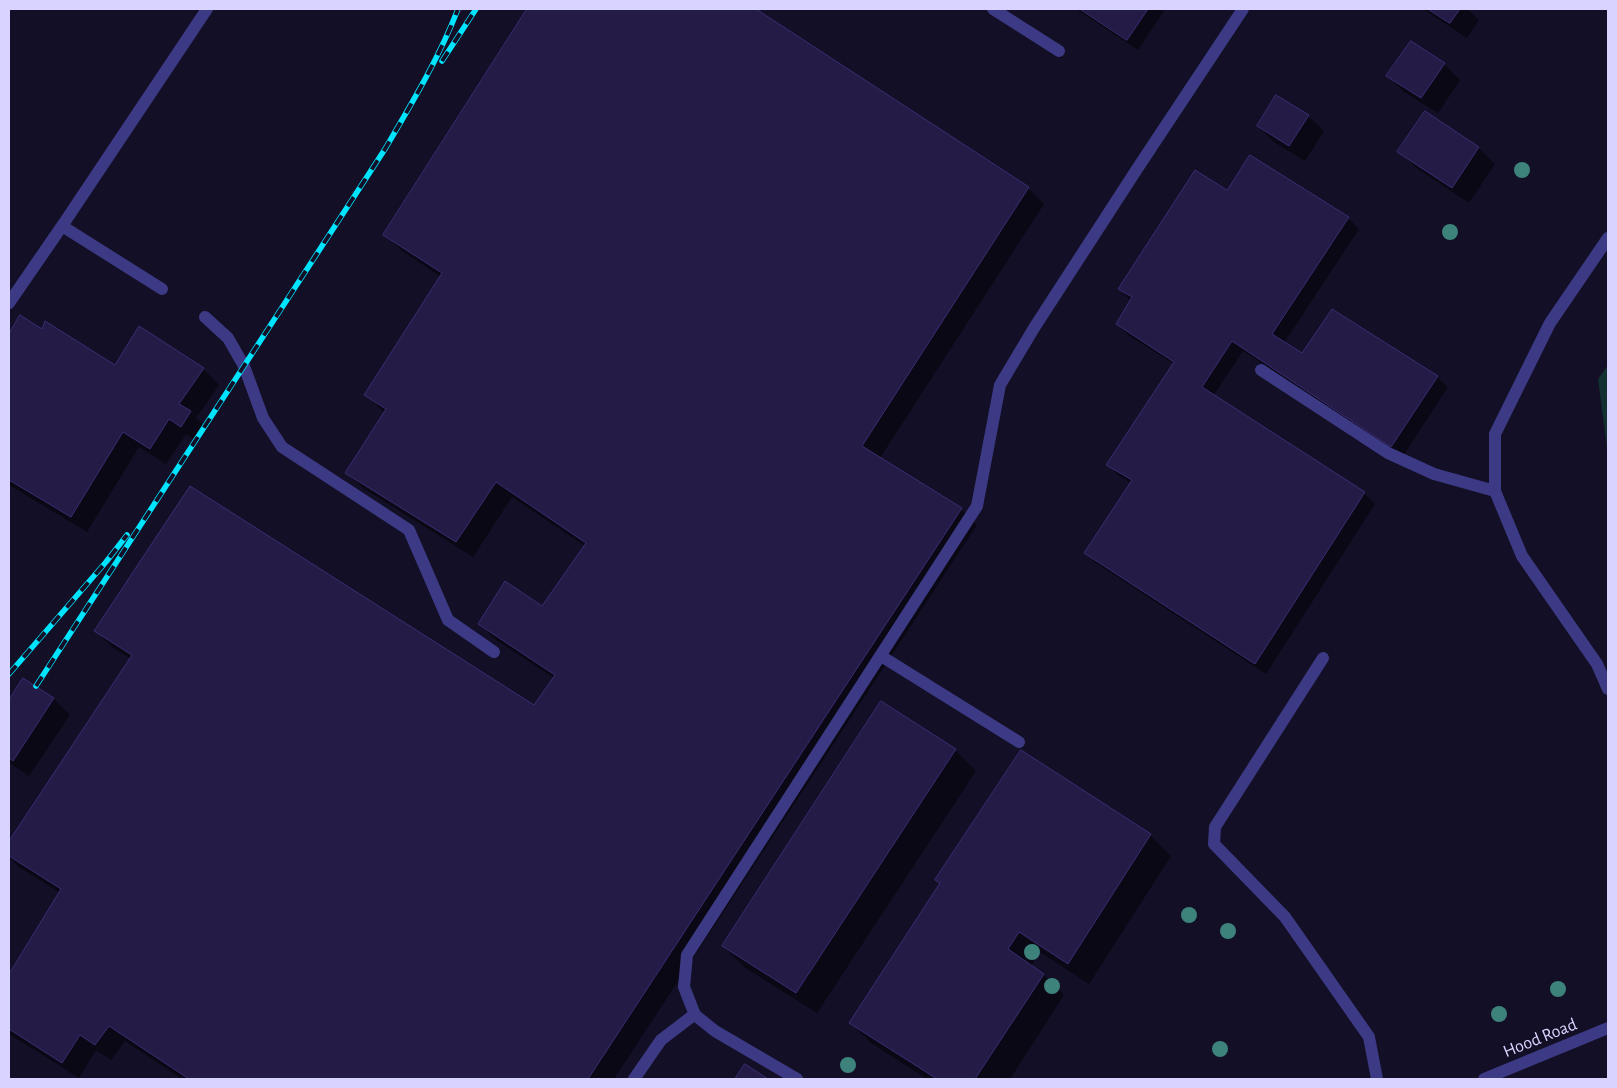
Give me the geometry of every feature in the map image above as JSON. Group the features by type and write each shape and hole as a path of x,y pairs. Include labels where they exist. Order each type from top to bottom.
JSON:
{"street":[{"path":"9,303 207,9"},
{"path":"992,9 1059,51"},
{"path":"796,1079 715,1031 695,1014 684,987 687,955 978,506 1000,385 1034,328 1136,169 1243,9"},
{"path":"62,226 162,289"},
{"path":"1608,238 1550,323 1495,434 1495,491 1522,556 1596,664 1608,689"},
{"path":"205,317 228,338 244,366 263,418 282,447 409,530 448,620 494,652"},
{"path":"1261,370 1388,453 1434,474 1495,491"},
{"path":"881,656 1019,742"},
{"path":"1323,658 1215,828 1214,844 1285,917 1364,1029 1369,1037 1377,1079"},
{"path":"634,1079 661,1040 695,1014"},
{"name":"Hood Road","path":"1484,1079 1608,1028"}],"green space":[{"path":"1608,365 1608,456 1598,379"}],"building":[{"path":"527,9 756,9 1029,187 862,446 962,508 588,1079 189,1079 109,1026 95,1045 80,1035 62,1063 9,1029 9,974 61,889 9,856 9,841 132,655 94,631 190,486 534,705 555,675 478,624 505,581 542,606 586,543 496,482 456,542 345,473 386,409 364,395 442,273 383,235"},
{"path":"1080,9 1148,9 1127,40"},
{"path":"1428,9 1460,9 1450,23"},
{"path":"1411,41 1445,63 1421,98 1386,76"},
{"path":"1276,95 1309,115 1289,146 1257,126"},
{"path":"1425,111 1479,147 1452,188 1397,152"},
{"path":"1250,155 1349,217 1272,334 1302,353 1332,309 1438,376 1391,447 1232,341 1202,387 1365,492 1255,664 1084,553 1132,480 1106,465 1174,362 1116,324 1132,297 1118,289 1195,170 1227,190"},
{"path":"20,315 42,329 45,321 115,365 139,326 204,368 179,404 191,411 181,427 169,419 150,449 123,432 71,517 9,480 9,334"},
{"path":"23,678 54,698 13,761 9,758 9,700"},
{"path":"881,701 956,749 796,993 722,946"},
{"path":"1021,750 1151,834 1068,964 1019,932 1008,949 1044,974 975,1079 937,1079 849,1023 940,883 935,880"},
{"path":"745,1064 768,1079 735,1079"}],"railway":[{"path":"36,686 385,149 434,63 458,9"},
{"path":"442,61 476,9"},
{"path":"9,674 127,535"}]}
